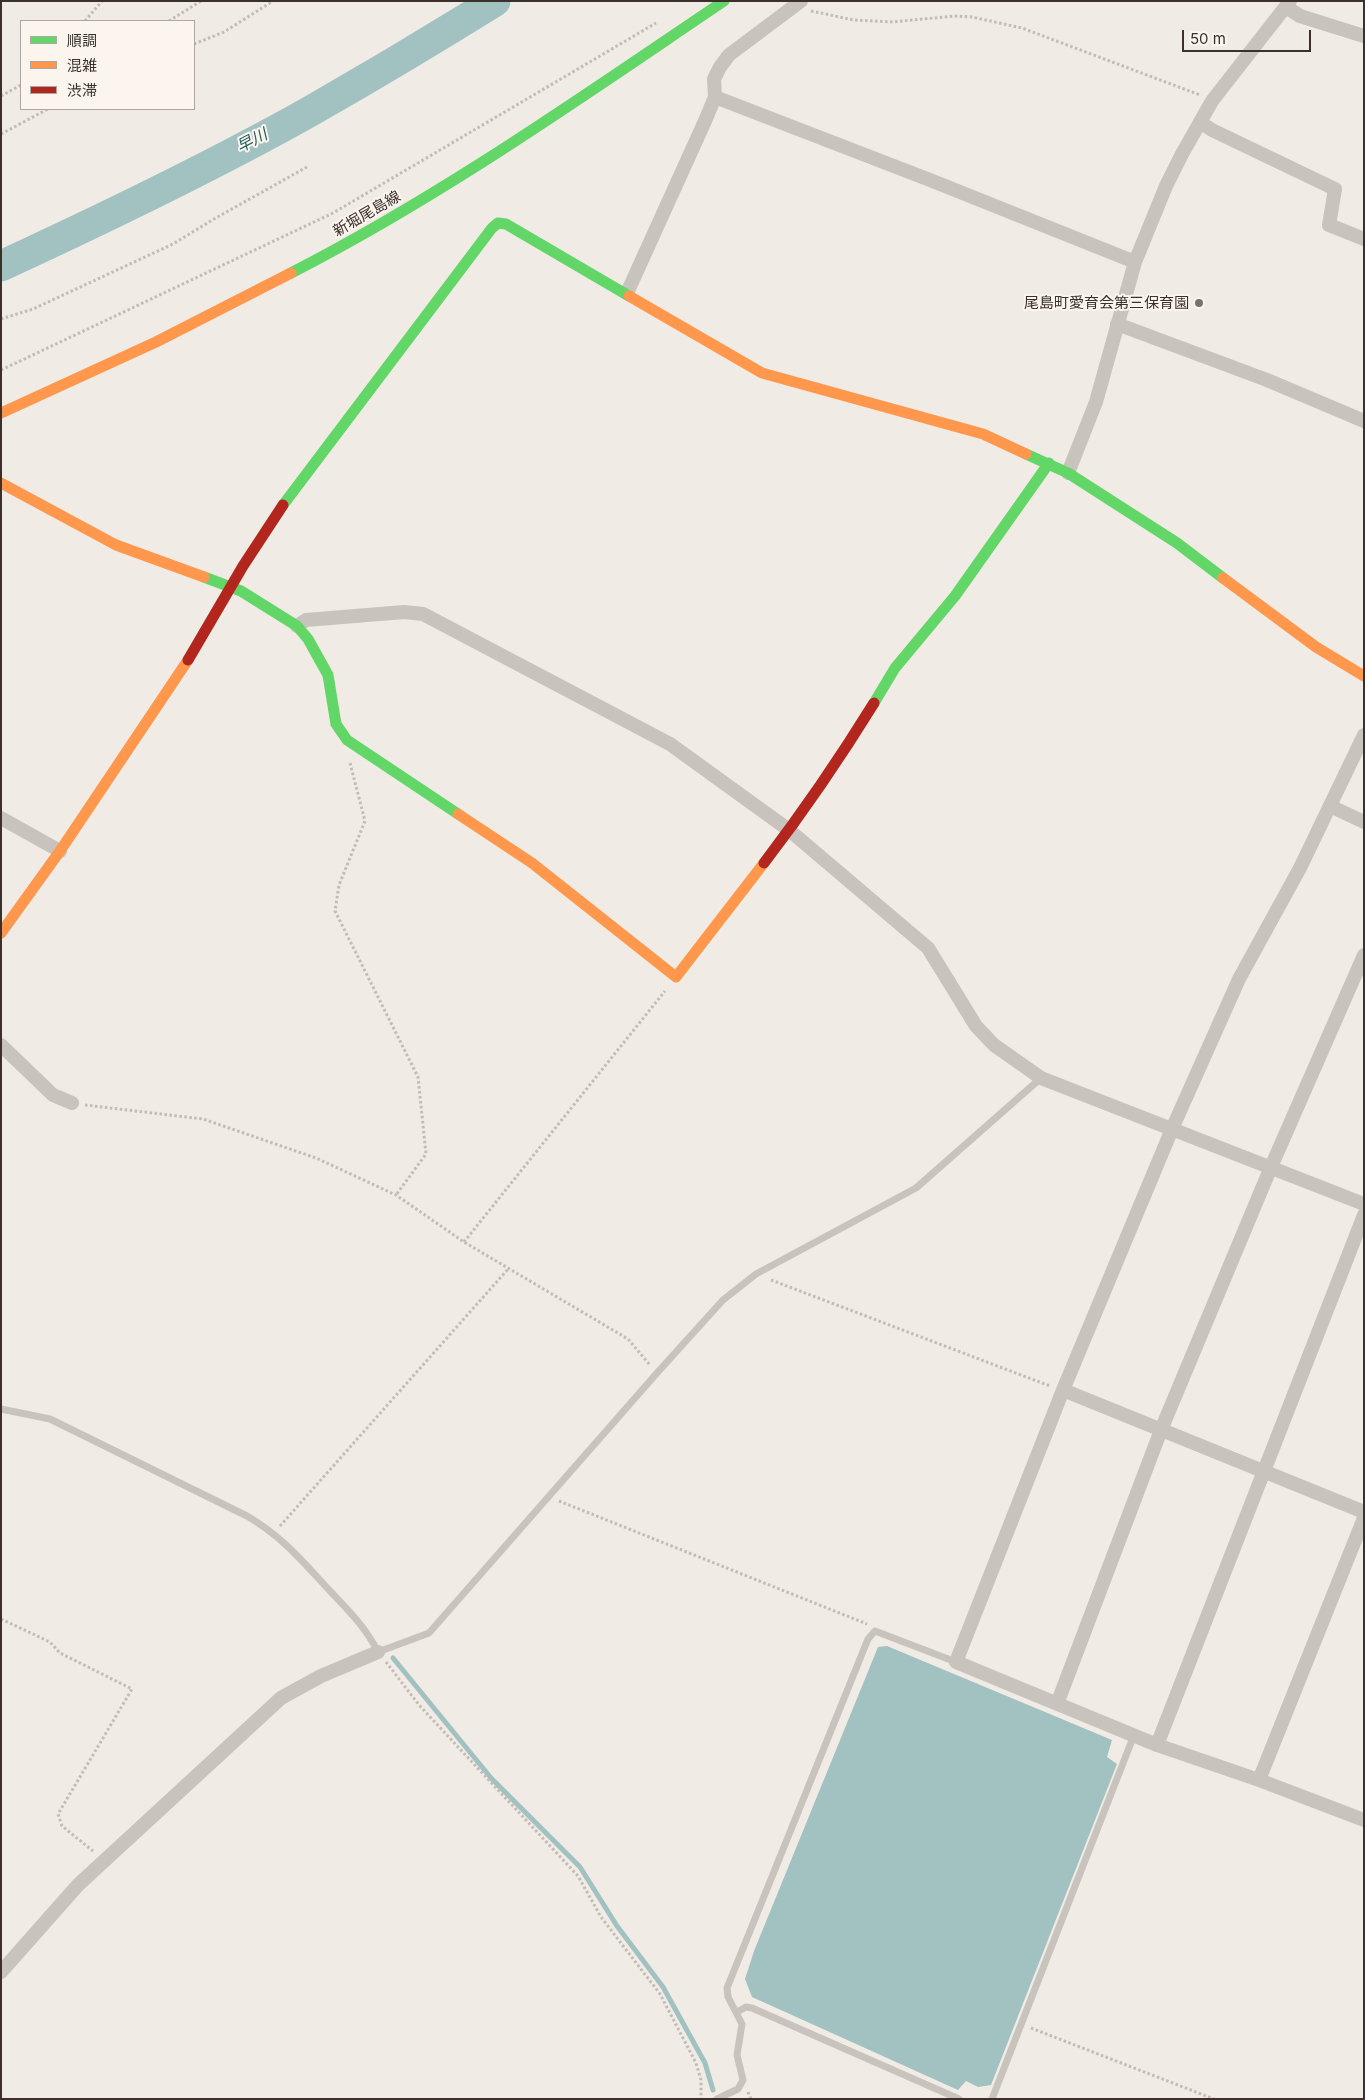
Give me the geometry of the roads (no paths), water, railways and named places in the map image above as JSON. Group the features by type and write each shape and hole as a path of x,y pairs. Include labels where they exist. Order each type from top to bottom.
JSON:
{"street":[{"name":"新堀尾島線","path":"1,413 156,342 346,245 529,133 724,1"},
{"path":"627,293 715,97 714,79 720,67 729,55 797,3"},
{"path":"1068,473 1096,402 1135,262 1166,186 1212,101 1288,4 1300,16 1364,36"},
{"path":"715,97 1135,262"},
{"path":"1200,122 1212,130 1335,189 1330,225 1364,239"},
{"path":"1,933 60,851 179,675 243,566 291,493 492,228 498,223 506,224 762,373 982,434 1068,473 1177,543 1316,647 1364,676"},
{"path":"1117,324 1267,380 1364,421"},
{"path":"1,482 116,545 231,588 241,590 297,626 308,639 328,675 336,724 347,740 532,863 676,977 789,830 850,743 895,668 955,596 1049,464"},
{"path":"297,626 306,620 404,612 424,614 670,744 789,830 928,948 976,1026 994,1045 1041,1078 1364,1204"},
{"path":"1362,1816 1157,1745 956,1662 1063,1390 1172,1129 1239,980 1300,868 1364,735"},
{"path":"1330,806 1364,822"},
{"path":"1,818 60,851"},
{"path":"1056,1704 1161,1430 1271,1167 1364,955"},
{"path":"1,1045 53,1095 72,1104"},
{"path":"1157,1745 1364,1215"},
{"path":"1063,1390 1364,1512"},
{"path":"1259,1780 1364,1518"},
{"path":"1,1972 78,1885 281,1698 321,1676 378,1652"}],"lane":[{"path":"1,1409 50,1419 247,1516 274,1533 287,1544 368,1632 378,1652 429,1633 657,1373 724,1300 756,1274 916,1188 1041,1078"},
{"path":"718,2099 738,2088 743,2080 737,2055 742,2024 728,1997 727,1988 868,1639 875,1631 956,1662"},
{"path":"992,2099 1134,1735"},
{"path":"737,2012 746,2007 752,2008 959,2099"}],"water":[{"path":"887,1646 1112,1740 1107,1757 1117,1764 991,2085 978,2087 966,2081 958,2090 752,1997 745,1979 754,1951 878,1647"}],"waterway":[{"name":"早川","path":"1,266 79,230 271,133 495,1"},
{"path":"393,1658 491,1778 580,1867 617,1926 663,1987 705,2063 713,2090"}],"place":[{"name":"尾島町愛育会第三保育園","path":"1199,303"}]}
